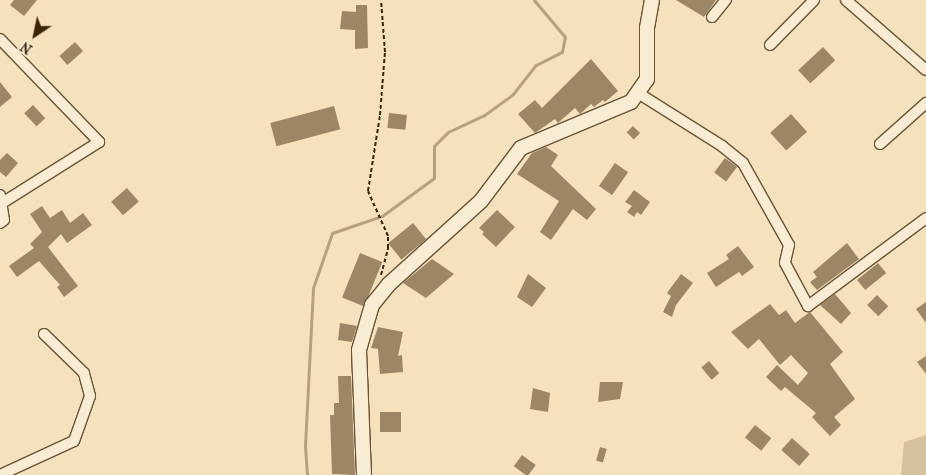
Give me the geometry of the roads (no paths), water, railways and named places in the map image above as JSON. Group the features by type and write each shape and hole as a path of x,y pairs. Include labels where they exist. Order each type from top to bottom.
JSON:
{"main road":[{"path":"364,475 360,350 366,317 383,290 475,207 521,148 623,106 638,93 647,79 649,68 647,28 652,0"}],"street":[{"path":"712,18 726,0"},
{"path":"770,45 814,0"},
{"path":"846,0 926,70"},
{"path":"0,39 98,142 1,199 4,220 0,223"},
{"path":"638,93 722,146 743,163 790,245 786,263 808,306 926,218"},
{"path":"880,144 926,103"},
{"path":"0,475 74,441 90,396 84,373 44,334"}],"waterway":[{"path":"307,475 305,446 313,288 332,233 382,216 434,178 434,146 448,132 483,116 513,94 536,65 562,52 565,37 534,0"}]}
